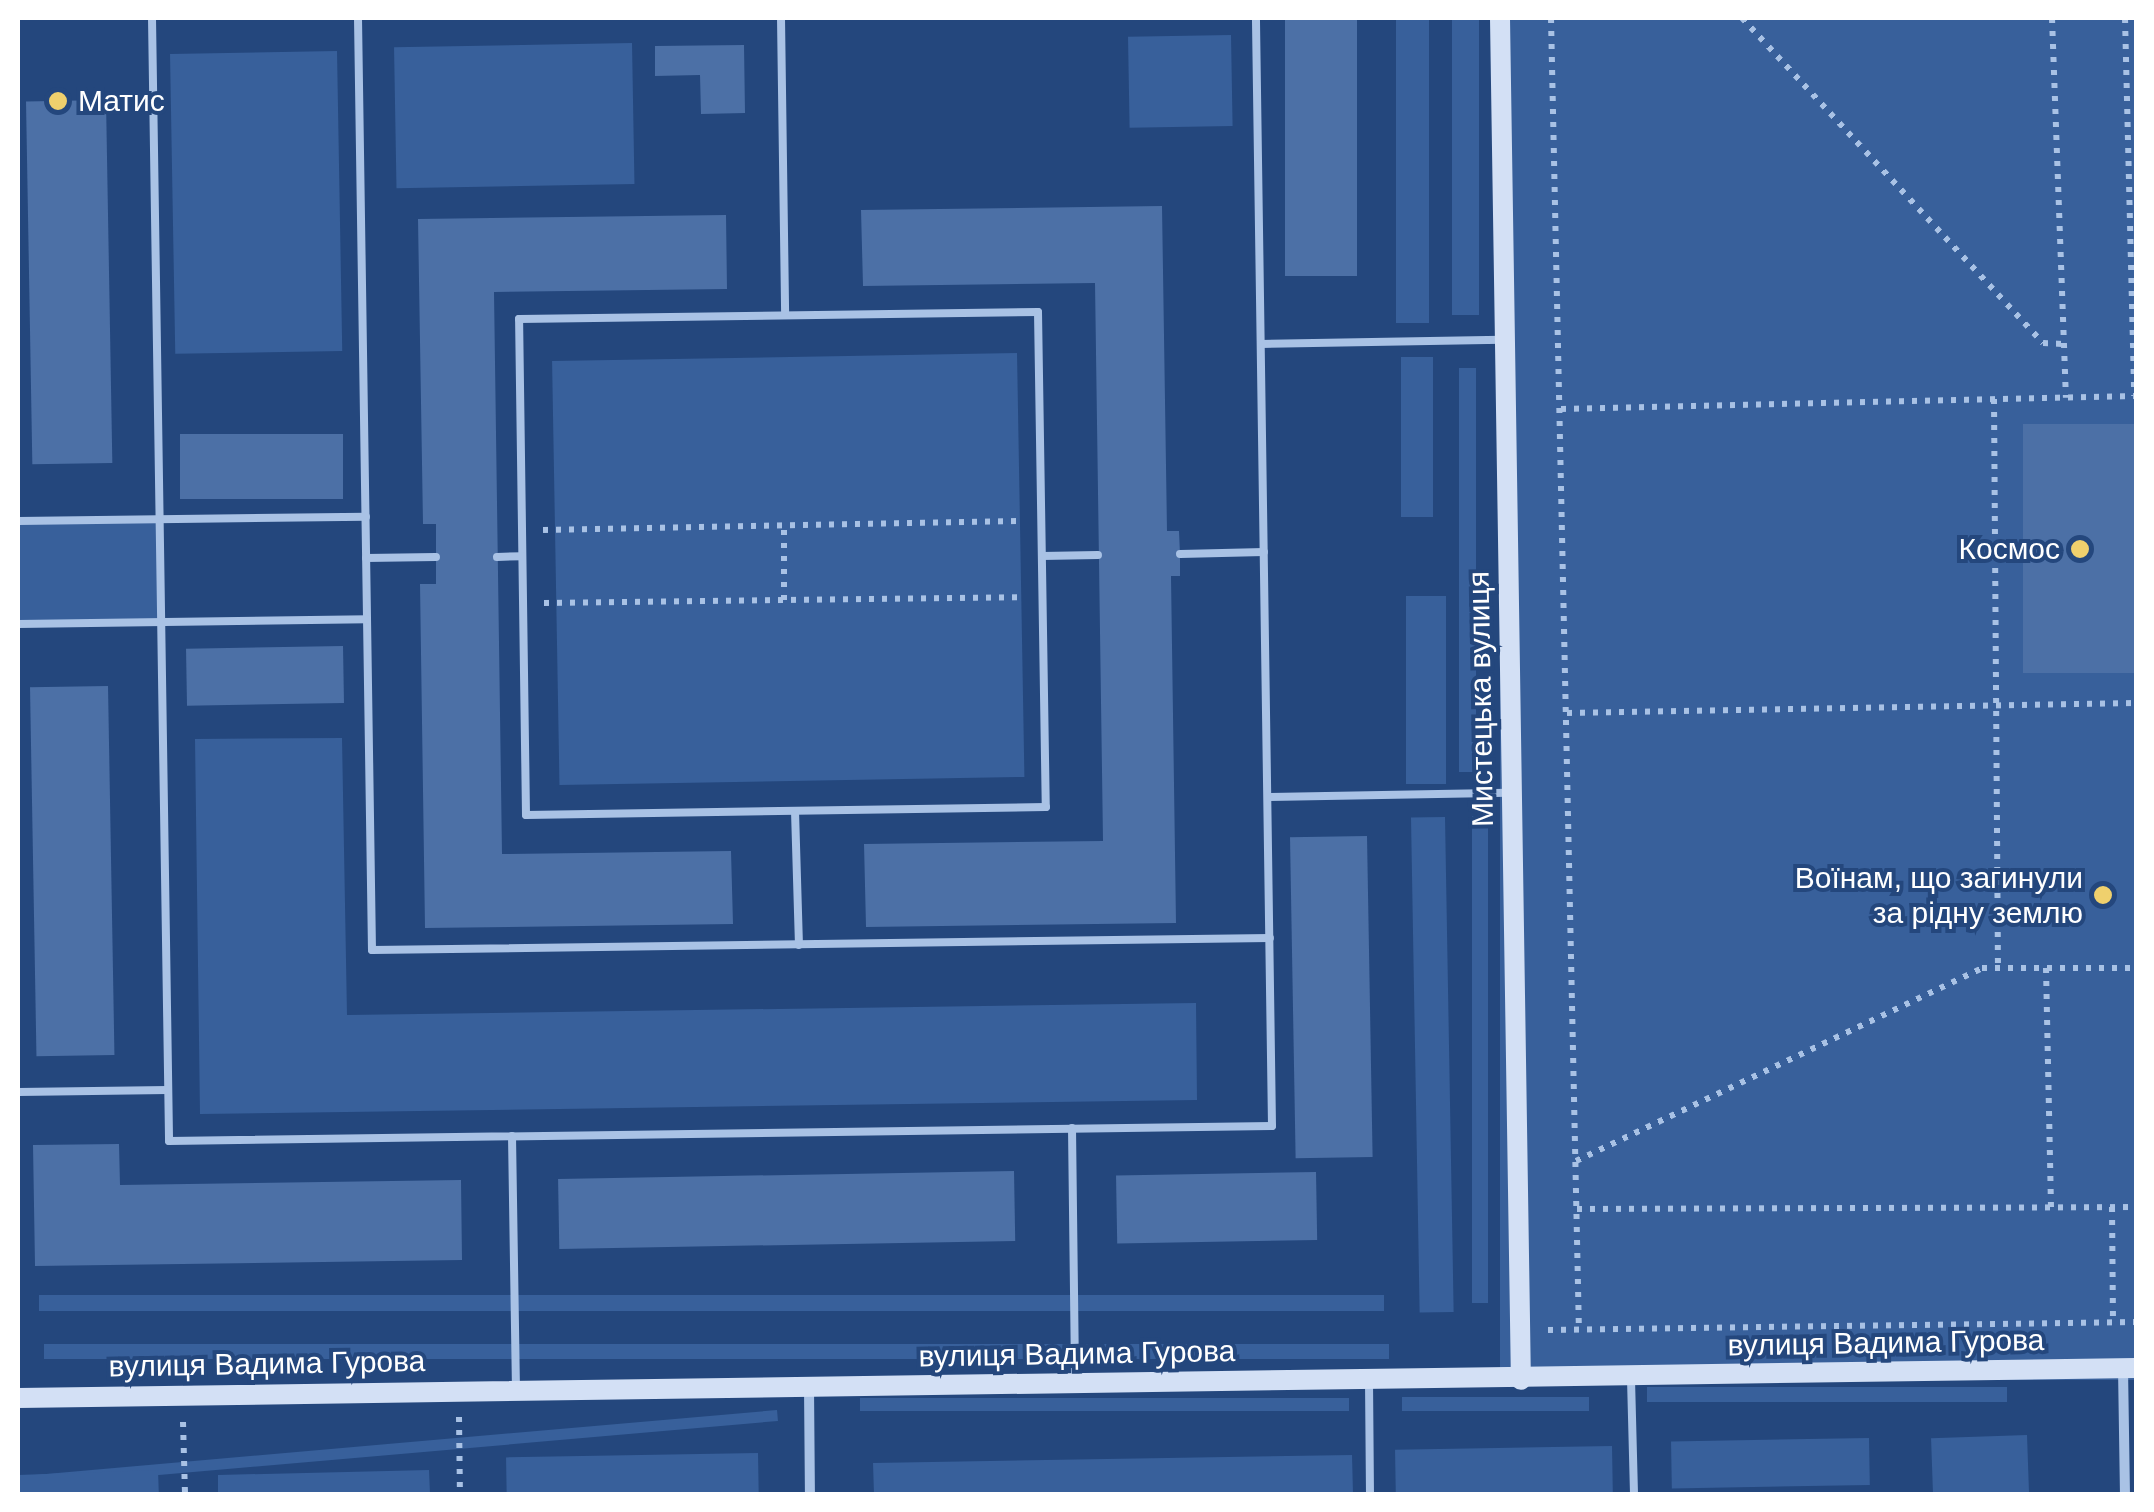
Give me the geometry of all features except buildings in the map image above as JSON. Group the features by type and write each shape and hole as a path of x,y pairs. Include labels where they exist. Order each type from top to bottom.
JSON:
{"street":[{"name":"Мистецька вулиця","path":"1500,18 1521,1380"},
{"name":"вулиця Вадима Гурова","path":"18,1398 1521,1380 2130,1368"},
{"path":"2125,1494 2130,1368"},
{"path":"809,1387 810,1494"}],"lane":[{"path":"152,18 168,1141 1272,1126 1256,18"},
{"path":"358,18 372,950 1270,938"},
{"path":"781,18 786,316"},
{"path":"1038,312 1042,520 1046,808 526,814 518,319 1038,312"},
{"path":"1261,344 1505,340"},
{"path":"18,521 366,516"},
{"path":"1180,554 1264,552"},
{"path":"1042,556 1098,555"},
{"path":"497,557 522,556"},
{"path":"366,558 436,557"},
{"path":"18,624 367,620"},
{"path":"1268,797 1512,793"},
{"path":"794,811 799,945"},
{"path":"18,1092 168,1090"},
{"path":"1072,1128 1075,1384"},
{"path":"512,1136 516,1390"},
{"path":"1631,1378 1634,1494"},
{"path":"1369,1381 1370,1494"}],"path":[{"path":"1551,18 1579,1331"},
{"path":"1742,18 2042,343 2063,344"},
{"path":"2052,18 2066,398"},
{"path":"1561,409 2136,396 2125,18"},
{"path":"1994,399 1998,968"},
{"path":"522,530 1042,520"},
{"path":"784,525 784,600"},
{"path":"523,603 1043,597"},
{"path":"1567,713 2136,703"},
{"path":"1576,1161 1982,968 2136,968"},
{"path":"2046,968 2051,1208"},
{"path":"2112,1207 2113,1322"},
{"path":"1577,1209 2136,1208"},
{"path":"1521,1330 2136,1322"},
{"path":"458,1391 460,1494"},
{"path":"182,1395 185,1494"}],"shaded area":[{"path":"1396,18 1429,18 1429,323 1396,323"},
{"path":"1452,18 1479,18 1479,315 1452,315"},
{"path":"1500,18 2136,18 2136,1380 1500,1380"},
{"path":"1231,35 1233,126 1130,128 1128,37"},
{"path":"632,43 634,184 396,188 394,47"},
{"path":"337,51 342,351 175,354 170,54"},
{"path":"1017,353 1024,777 559,785 552,361"},
{"path":"1401,357 1433,357 1433,517 1401,517"},
{"path":"1459,368 1476,368 1476,772 1459,772"},
{"path":"160,519 162,623 20,625 18,521"},
{"path":"1406,596 1446,596 1446,784 1406,784"},
{"path":"342,738 347,1015 1196,1003 1197,1100 200,1114 195,739"},
{"path":"1472,816 1488,816 1488,1303 1472,1303"},
{"path":"1445,817 1454,1312 1420,1313 1411,818"},
{"path":"39,1295 1384,1295 1384,1311 39,1311"},
{"path":"44,1344 1389,1344 1389,1359 44,1359"},
{"path":"1647,1387 2007,1387 2007,1402 1647,1402"},
{"path":"1402,1397 1589,1397 1589,1411 1402,1411"},
{"path":"860,1398 1349,1398 1349,1411 860,1411"},
{"path":"777,1410 778,1421 22,1487 21,1476"},
{"path":"2027,1435 2029,1494 1933,1494 1931,1438"},
{"path":"1869,1438 1870,1485 1672,1488 1671,1441"},
{"path":"1612,1446 1613,1494 1396,1494 1395,1450"},
{"path":"758,1453 759,1494 507,1494 506,1457"},
{"path":"1352,1455 1353,1494 874,1494 873,1463"},
{"path":"158,1470 159,1494 19,1494 18,1475"},
{"path":"429,1470 430,1494 218,1494 218,1475"}],"place":[{"name":"Матис","path":"58,101"},
{"name":"Космос","path":"2080,549"},
{"name":"Воїнам, що загинули за рідну землю","path":"2103,895"}]}
